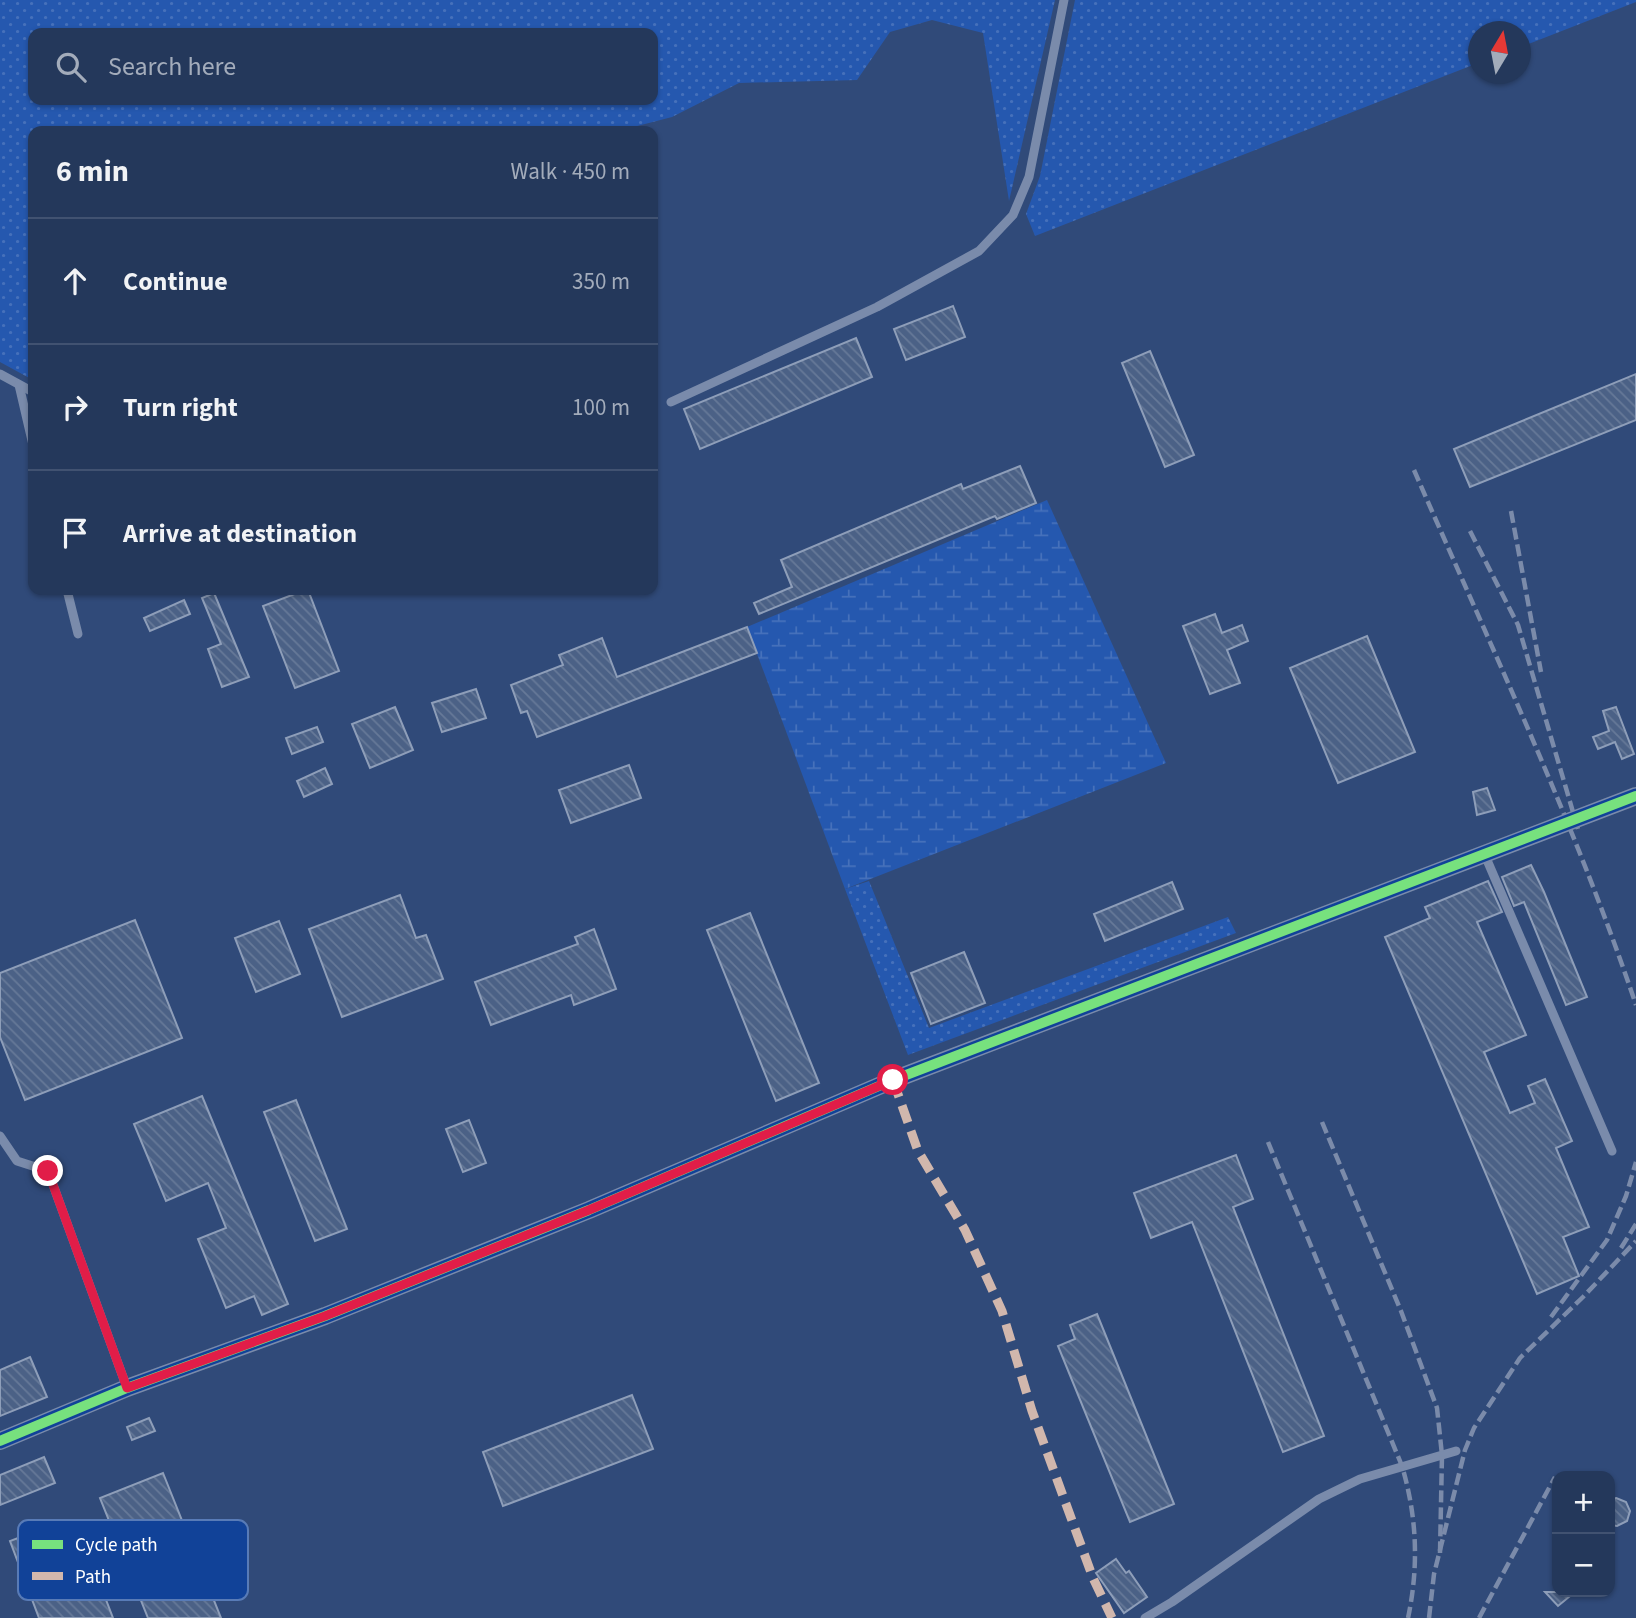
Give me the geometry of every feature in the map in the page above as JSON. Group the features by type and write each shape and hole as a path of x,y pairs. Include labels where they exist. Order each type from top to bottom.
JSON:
{"street":[{"path":"0,1441 127,1388 325,1316 589,1210 893,1080 1636,796"}],"lane":[{"path":"671,402 877,307 979,251 1013,215 1029,177 1064,0"},
{"path":"0,374 28,390"},
{"path":"19,385 28,424"},
{"path":"69,595 78,634"},
{"path":"1484,853 1612,1151"},
{"path":"0,1136 17,1161 48,1171 127,1388"},
{"path":"1145,1618 1319,1499 1360,1479 1456,1451"}],"green space":[{"path":"0,0 1055,0 1009,201 983,33 932,20 890,32 857,80 739,83 672,117 637,126 28,126 28,377 0,362"},
{"path":"1075,0 1636,0 1531,43 1531,21 1468,21 1468,67 1035,236 1026,214 1040,176"},
{"path":"1047,500 1166,763 845,889 747,627"},
{"path":"869,881 929,1028 1228,917 1236,933 908,1055 845,889"}],"building":[{"path":"953,306 965,337 906,360 894,329"},
{"path":"856,338 872,377 700,449 684,409"},
{"path":"1150,351 1194,455 1165,467 1122,363"},
{"path":"1636,374 1636,420 1470,487 1454,449"},
{"path":"1020,466 1036,503 997,519 995,516 759,614 754,603 792,587 781,560 961,484 963,489"},
{"path":"215,595 249,677 222,687 208,649 221,644 202,598"},
{"path":"292,595 310,595 339,671 295,688 263,606"},
{"path":"184,600 190,614 150,631 144,618"},
{"path":"1215,614 1222,633 1242,625 1248,641 1227,650 1240,683 1210,694 1183,626"},
{"path":"747,627 757,653 537,737 527,711 521,713 511,685 563,665 559,655 602,638 617,677"},
{"path":"1367,636 1415,752 1338,783 1290,668"},
{"path":"476,689 486,718 442,732 432,703"},
{"path":"395,707 413,750 370,768 352,724"},
{"path":"1616,707 1634,754 1622,759 1615,742 1598,749 1593,737 1609,731 1603,711"},
{"path":"317,727 323,742 292,754 286,738"},
{"path":"629,765 641,798 571,823 559,790"},
{"path":"325,768 332,784 304,797 297,781"},
{"path":"1487,788 1495,810 1477,815 1473,792"},
{"path":"1531,865 1587,997 1566,1005 1524,902 1514,906 1502,877"},
{"path":"1488,881 1502,912 1477,922 1526,1035 1484,1052 1510,1113 1535,1103 1528,1086 1545,1079 1572,1141 1556,1148 1589,1227 1563,1237 1579,1276 1537,1294 1385,937 1430,918 1425,907"},
{"path":"1172,882 1183,909 1105,941 1094,914"},
{"path":"400,895 416,938 426,935 443,979 342,1017 309,929"},
{"path":"750,913 819,1083 776,1101 707,930"},
{"path":"135,920 182,1038 25,1100 0,1037 0,973"},
{"path":"279,921 300,974 256,992 235,938"},
{"path":"594,929 616,989 574,1005 571,995 491,1025 475,982 578,944 575,937"},
{"path":"964,952 985,1003 931,1024 911,973"},
{"path":"202,1096 288,1304 262,1315 254,1296 226,1308 198,1239 226,1228 208,1183 166,1201 134,1124"},
{"path":"296,1100 347,1229 315,1241 264,1112"},
{"path":"469,1120 486,1163 463,1172 446,1129"},
{"path":"1236,1155 1253,1199 1233,1207 1324,1436 1283,1452 1192,1222 1151,1238 1134,1193"},
{"path":"1097,1314 1174,1504 1130,1522 1058,1346 1075,1339 1070,1325"},
{"path":"30,1357 47,1397 0,1416 0,1370"},
{"path":"632,1395 653,1449 503,1506 483,1452"},
{"path":"149,1418 155,1431 132,1440 127,1427"},
{"path":"44,1457 55,1483 0,1505 0,1475"},
{"path":"163,1473 182,1520 109,1520 100,1498"},
{"path":"1615,1498 1626,1502 1630,1511 1627,1521 1617,1526 1615,1526"},
{"path":"18,1538 18,1562 10,1541"},
{"path":"1116,1559 1126,1573 1129,1571 1147,1597 1124,1613 1096,1573"},
{"path":"1545,1592 1552,1592 1552,1597 1569,1597 1558,1606"},
{"path":"32,1600 106,1600 113,1618 39,1618"},
{"path":"141,1600 214,1600 221,1618 148,1618"}],"railway":[{"path":"1414,470 1559,802 1636,1005"},
{"path":"1511,511 1541,672"},
{"path":"1470,531 1518,625 1578,829"},
{"path":"1322,1122 1401,1311 1437,1408 1442,1455 1440,1553"},
{"path":"1268,1142 1402,1466 1411,1504 1415,1542 1414,1579 1408,1618"},
{"path":"1551,1317 1607,1240 1626,1196 1636,1162"},
{"path":"1621,1248 1636,1224"},
{"path":"1429,1618 1434,1574 1465,1450 1474,1428 1520,1358 1636,1241"},
{"path":"1479,1618 1552,1483"}],"marked path":[{"path":"893,1080 918,1151 965,1230 1002,1311 1032,1411 1093,1578 1112,1618"}],"cycle path":[{"path":"0,1441 127,1388 325,1316 589,1210 893,1080 1636,796"}],"route":[{"path":"48,1171 127,1388 325,1316 589,1210 893,1080"}]}
